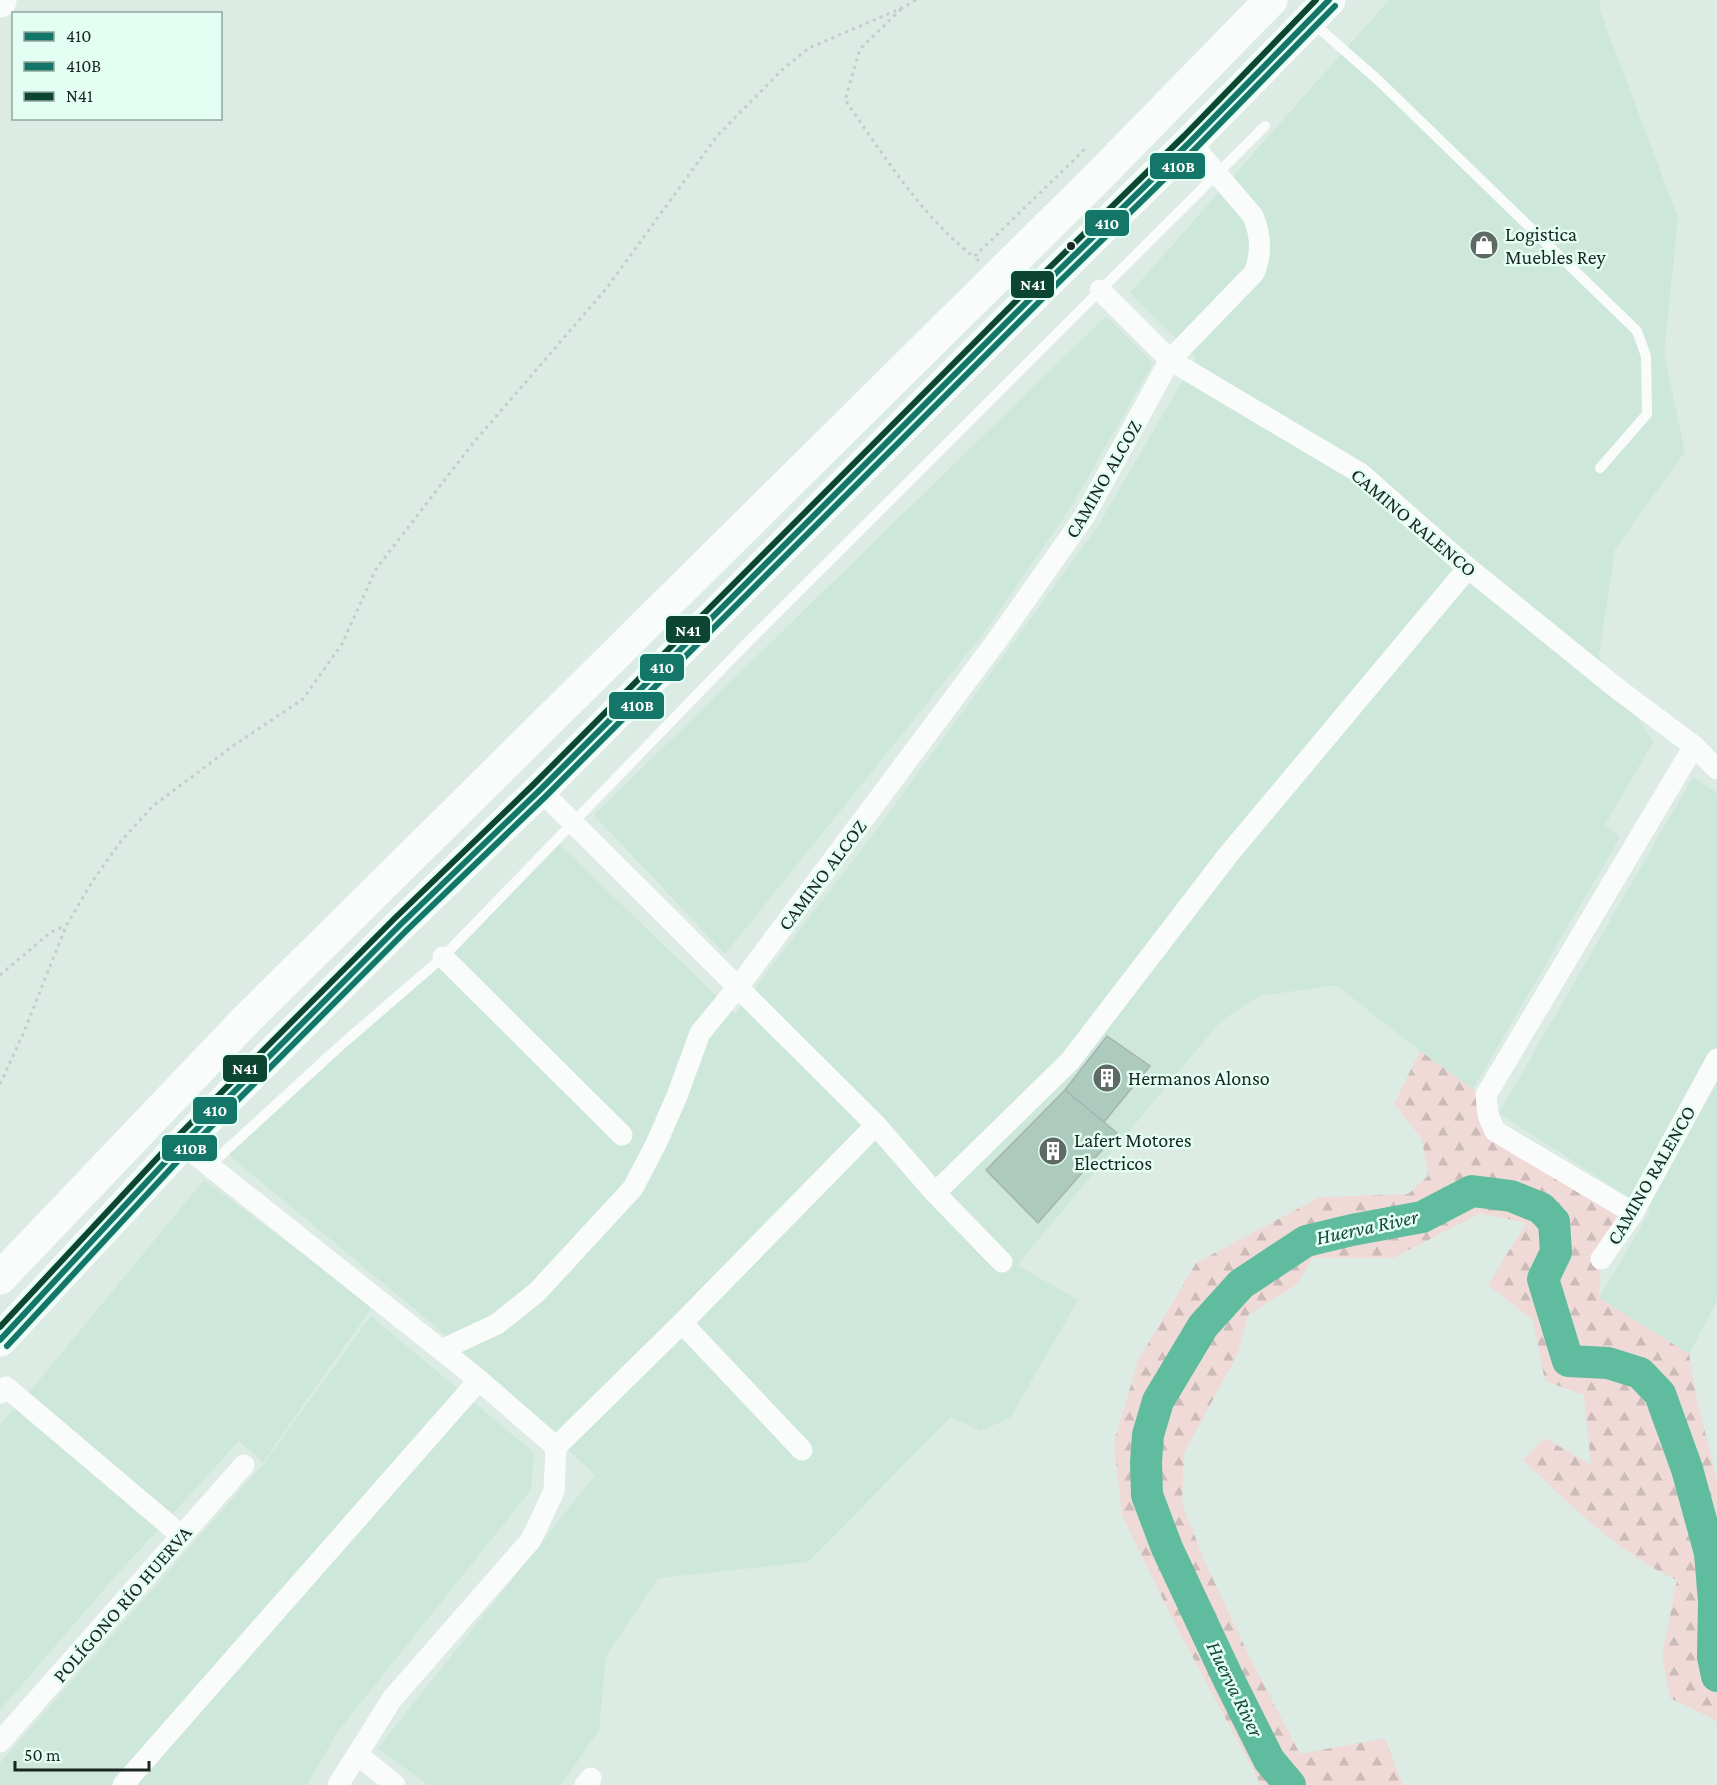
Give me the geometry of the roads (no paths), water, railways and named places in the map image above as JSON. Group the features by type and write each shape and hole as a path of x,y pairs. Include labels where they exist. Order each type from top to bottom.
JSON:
{"highway":[{"path":"0,1278 246,1020 1101,174 1271,0"},
{"path":"0,1340 182,1144 1320,10"}],"street":[{"name":"CAMINO ALCOZ","path":"441,1350 498,1324 537,1292 633,1188 677,1096 700,1033 738,987 998,639 1084,517 1170,360 1254,273 1259,262 1259,237 1253,216 1190,142"},
{"name":"CAMINO RALENCO","path":"1100,290 1170,360 1360,473 1468,568 1619,690 1694,746 1717,769"},
{"path":"935,1193 1070,1061 1228,855 1468,568"},
{"path":"1633,1213 1496,1131 1488,1115 1486,1095 1694,746"},
{"path":"540,789 876,1125 935,1193 1002,1262"},
{"path":"443,957 622,1135"},
{"name":"CAMINO RALENCO","path":"1601,1259 1633,1213 1717,1059"},
{"path":"338,1785 392,1699 531,1540 554,1491 556,1448 876,1125"},
{"path":"182,1144 479,1380 556,1448"},
{"path":"682,1323 802,1450"},
{"path":"123,1785 479,1380"},
{"path":"0,1394 6,1388 182,1536"},
{"name":"POLÍGONO RÍO HUERVA","path":"0,1742 244,1465"},
{"path":"358,1755 395,1785"}],"lane":[{"path":"1320,10 1378,80 1637,332 1646,356 1647,414 1600,468"},
{"path":"210,1166 340,1046 443,957 746,644 1265,126"}],"waterway":[{"name":"Huerva River","path":"1290,1785 1269,1760 1228,1678 1167,1548 1147,1495 1148,1435 1158,1401 1203,1326 1241,1284 1306,1241 1422,1217 1472,1191 1511,1196 1541,1208 1554,1222 1556,1252 1543,1279 1568,1361 1608,1363 1640,1373 1660,1394 1687,1469 1710,1553 1714,1602 1713,1657 1717,1676"}],"place":[{"name":"Logistica Muebles Rey","path":"1484,245"},
{"name":"Hermanos Alonso","path":"1107,1078"},
{"name":"Lafert Motores Electricos","path":"1053,1151"}]}
